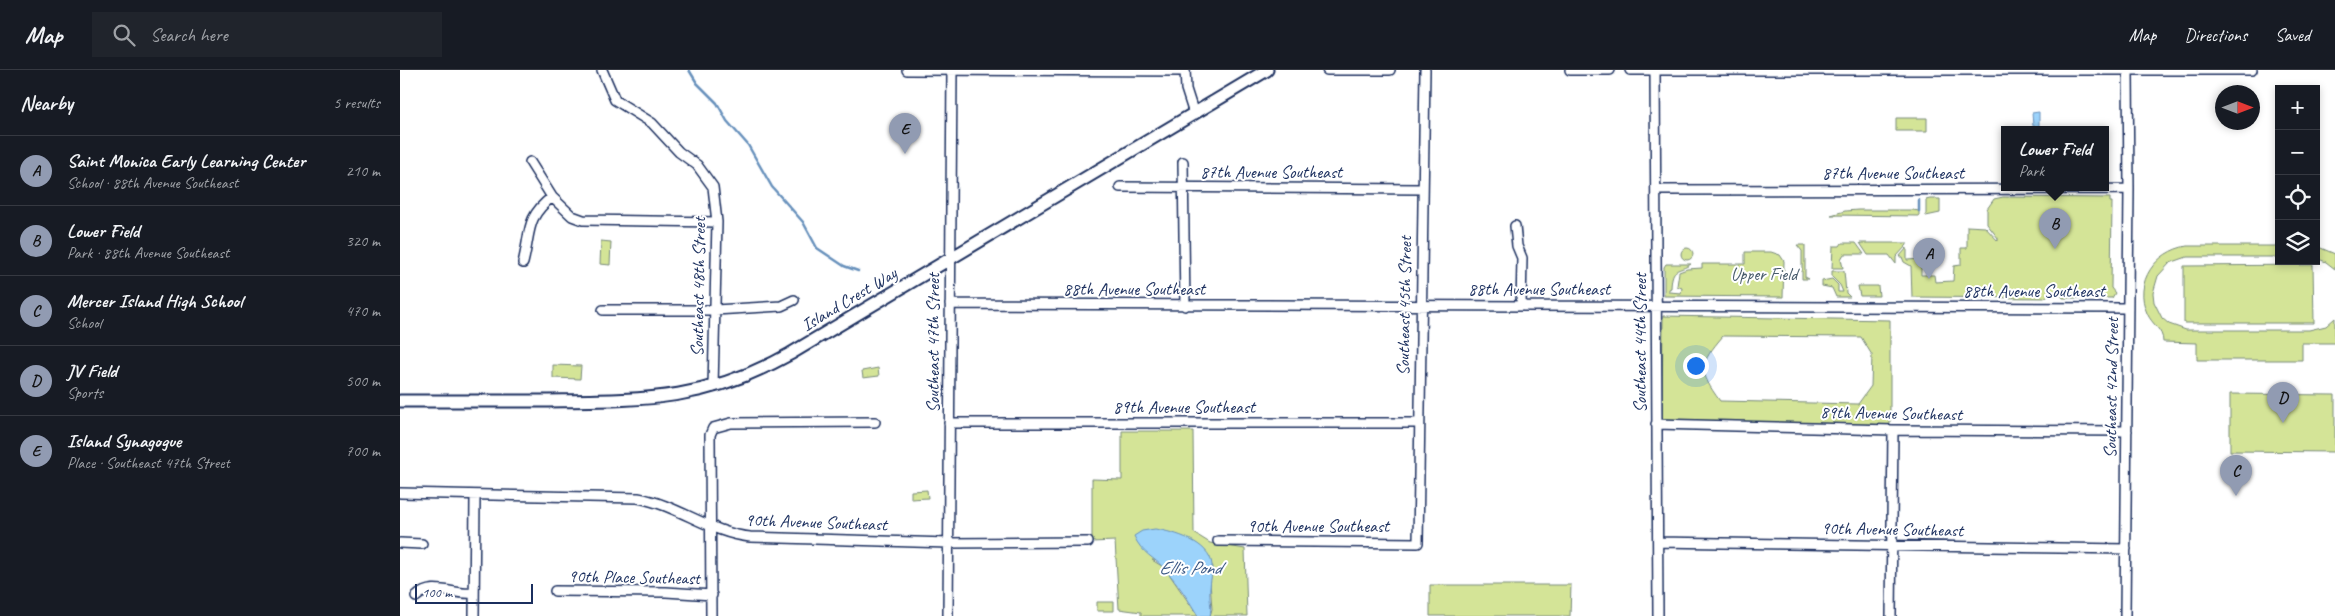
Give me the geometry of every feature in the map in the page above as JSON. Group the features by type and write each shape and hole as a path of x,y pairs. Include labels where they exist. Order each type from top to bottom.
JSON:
{"main road":[{"name":"Island Crest Way","path":"400,401 633,401 670,397 714,387 751,374 780,360 1267,70"}],"street":[{"name":"Southeast 48th Street","path":"602,70 615,100 652,123 679,152 697,165 713,187 717,222 714,387"},
{"path":"906,70 1185,71 1187,94 1194,114"},
{"name":"Southeast 47th Street","path":"948,616 949,259 952,70"},
{"path":"1327,70 1390,70"},
{"name":"Southeast 45th Street","path":"1418,543 1420,306 1425,70"},
{"path":"1570,70 1610,70"},
{"path":"1630,70 2252,70"},
{"name":"Southeast 44th Street","path":"1655,70 1658,616"},
{"name":"Southeast 42nd Street","path":"2125,616 2129,189 2128,71"},
{"path":"530,162 552,197 572,216 583,220 717,222"},
{"path":"1183,162 1185,306"},
{"name":"87th Avenue Southeast","path":"1120,187 1423,189"},
{"name":"87th Avenue Southeast","path":"1657,190 2001,189"},
{"name":"87th Avenue Southeast","path":"2109,189 2129,189"},
{"path":"523,263 533,214 552,197"},
{"path":"1515,226 1517,246 1522,258 1521,306"},
{"path":"603,310 715,310 781,306 794,300"},
{"name":"88th Avenue Southeast","path":"950,304 2128,308"},
{"path":"711,616 710,435 713,428 732,423 875,422"},
{"name":"89th Avenue Southeast","path":"949,423 1420,423"},
{"name":"89th Avenue Southeast","path":"1656,424 1893,430 2127,431"},
{"path":"1891,616 1893,430"},
{"name":"90th Avenue Southeast","path":"400,494 638,498 675,508 729,534 750,537 948,543 1088,542"},
{"path":"474,616 475,496"},
{"name":"90th Avenue Southeast","path":"1218,541 1418,543"},
{"name":"90th Avenue Southeast","path":"1658,542 2126,549"},
{"path":"400,543 422,544"},
{"path":"416,597 426,590 440,589 446,589 459,594 474,594"},
{"name":"90th Place Southeast","path":"555,591 666,592 712,595"}],"green space":[{"path":"1896,118 1927,118 1927,131 1896,131"},
{"path":"2003,197 2110,198 2110,202 2112,202 2111,288 2115,293 2112,298 2063,298 2061,295 2050,295 2044,298 1912,297 1911,266 1904,262 1902,257 1899,257 1907,248 1907,260 1937,258 1937,262 1921,263 1921,275 1934,275 1935,282 1953,281 1954,266 1961,265 1961,248 1967,248 1967,226 1985,227 1998,241 1998,238 1987,224 1987,209 1994,199"},
{"path":"1940,199 1940,213 1926,216 1926,200"},
{"path":"1858,210 1913,210 1919,211 1919,216 1831,215"},
{"path":"601,241 611,242 610,265 600,264"},
{"path":"1842,243 1856,243 1864,254 1844,254 1841,259 1843,268 1832,268 1833,246 1840,246"},
{"path":"1860,243 1907,243 1907,245 1896,257 1896,264 1889,255 1868,255"},
{"path":"1797,245 1805,245 1805,277 1809,279 1802,279 1802,251"},
{"path":"2187,246 2275,246 2275,257 2187,257 2170,263 2158,276 2153,293 2154,302 2162,318 2169,324 2186,330 2309,330 2326,326 2335,318 2335,343 2302,343 2302,360 2197,360 2197,343 2163,342 2159,330 2147,313 2143,301 2143,290 2145,279 2157,261 2176,249"},
{"path":"1685,248 1689,248 1693,254 1689,260 1685,260 1681,256 1681,252"},
{"path":"2320,248 2335,254 2335,269 2320,260"},
{"name":"Upper Field","path":"1745,252 1771,252 1780,255 1784,261 1783,297 1664,296 1664,267 1666,264 1691,264 1674,273 1669,292 1681,293 1682,288 1677,286 1679,272 1687,269 1702,268 1702,264 1745,264"},
{"path":"2313,265 2314,323 2184,323 2184,266"},
{"path":"1832,271 1844,271 1846,293 1850,297 1836,297 1832,288 1822,286 1822,281 1832,279 1838,285 1838,292 1843,292 1840,285 1832,277"},
{"path":"1858,286 1878,286 1879,296 1860,296"},
{"path":"1663,316 1890,320 1890,426 1662,419","holes":["1723,336 1861,337 1872,355 1871,386 1858,404 1720,401 1705,375 1704,368 1709,354"]},
{"path":"553,365 581,366 580,379 553,378"},
{"path":"878,368 879,376 863,378 862,371"},
{"path":"2230,394 2335,395 2335,452 2230,451"},
{"path":"1122,431 1193,431 1194,533 1210,543 1245,549 1247,616 1210,616 1212,609 1210,582 1213,566 1152,560 1165,568 1198,616 1141,616 1141,612 1119,609 1115,541 1092,542 1092,479 1122,480"},
{"path":"927,490 928,498 911,499 911,491"},
{"path":"1430,585 1571,585 1570,616 1430,616"},
{"path":"1097,602 1114,602 1114,611 1097,611"}],"water":[{"path":"2039,112 2039,126 2033,126 2032,113"},
{"name":"Ellis Pond","path":"1155,529 1181,536 1198,544 1210,557 1212,568 1210,616 1198,616 1170,575 1137,542 1134,536 1142,531"}],"waterway":[{"path":"689,70 697,83 717,103 727,121 748,145 772,187 803,222 817,248 844,266 858,271"},
{"path":"1919,200 1919,211"}],"place":[{"name":"Island Synagogue","path":"905,154"},
{"name":"Lower Field","path":"2055,249"},
{"name":"Saint Monica Early Learning Center","path":"1929,279"},
{"name":"JV Field","path":"2283,423"},
{"name":"Mercer Island High School","path":"2236,496"}]}
